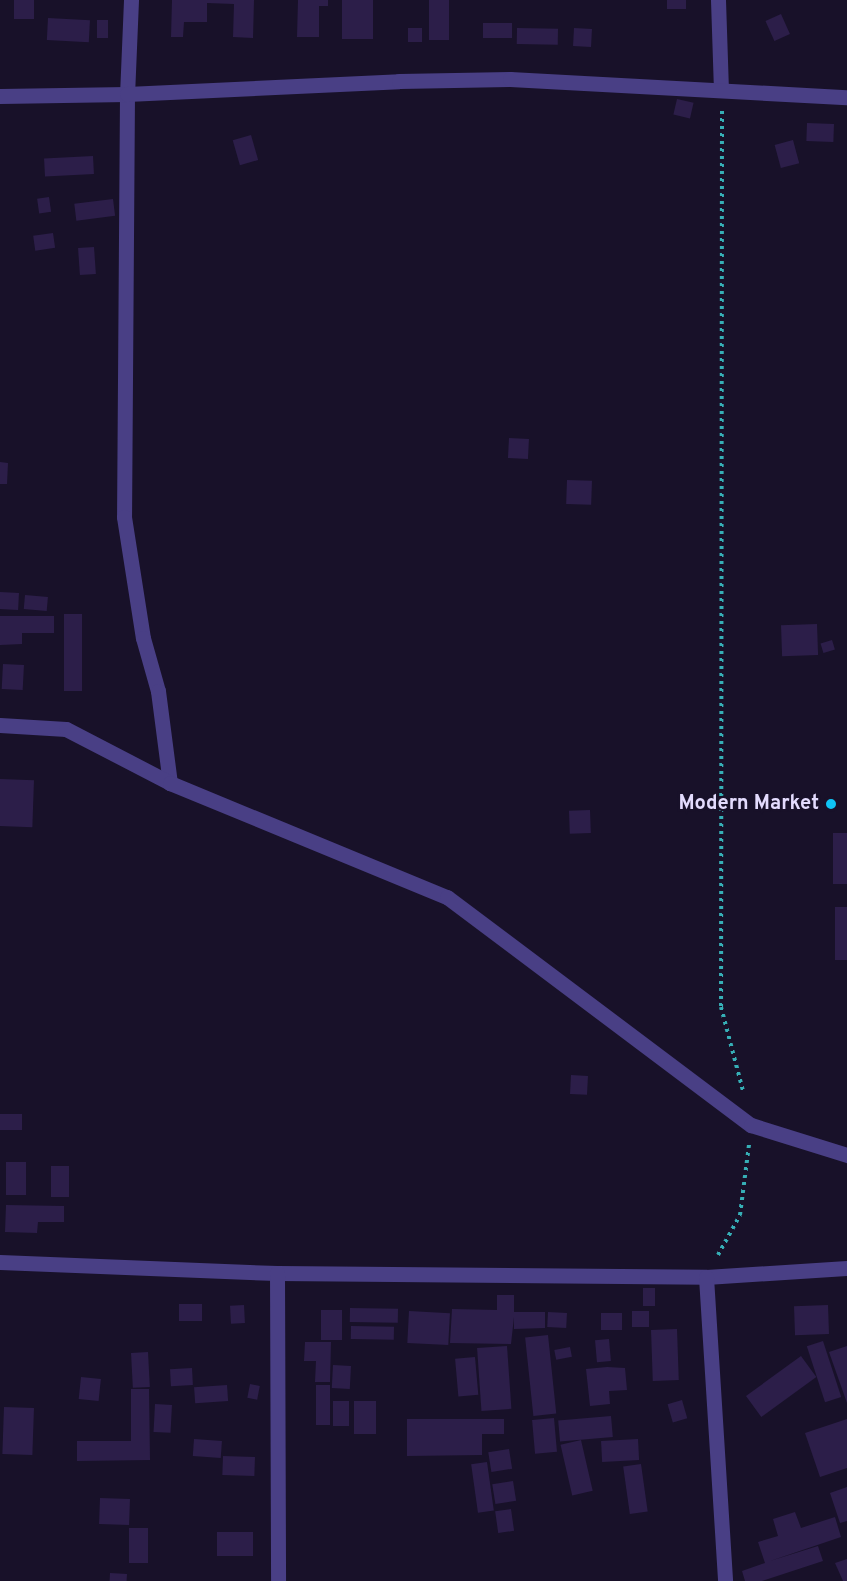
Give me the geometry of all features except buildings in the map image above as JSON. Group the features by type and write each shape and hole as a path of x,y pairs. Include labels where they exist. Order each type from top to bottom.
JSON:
{"street":[{"path":"131,0 127,94 124,517 142,639 158,691 170,783"},
{"path":"718,0 721,90"},
{"path":"0,96 127,94 459,79 510,79 847,98"},
{"path":"0,726 66,729 170,783 447,897 751,1125 847,1155"},
{"path":"0,1262 277,1273 706,1277 847,1268"},
{"path":"277,1273 278,1581"},
{"path":"706,1277 725,1581"}],"path":[{"path":"706,1277 740,1215 751,1125 721,1007 724,141 721,90"}],"place":[{"name":"Modern Market","path":"831,804"}]}
